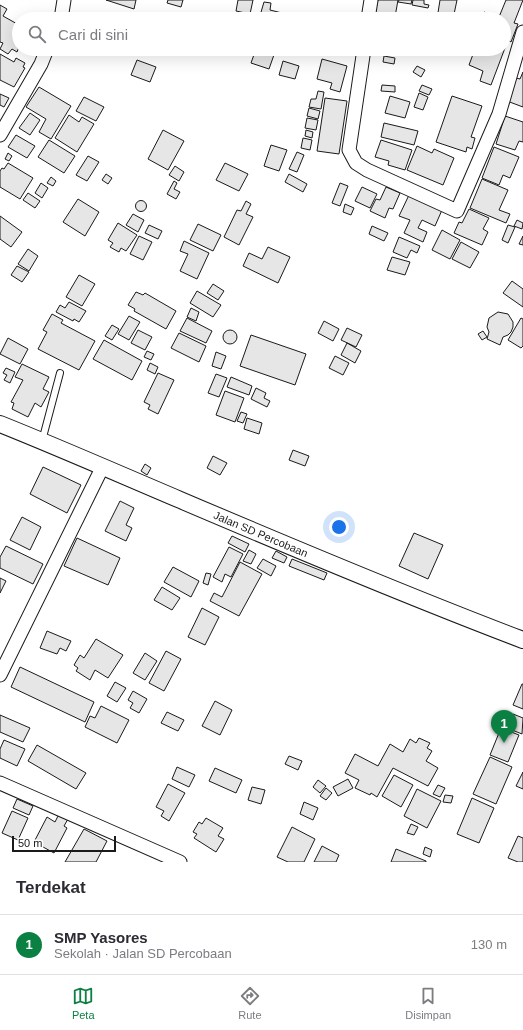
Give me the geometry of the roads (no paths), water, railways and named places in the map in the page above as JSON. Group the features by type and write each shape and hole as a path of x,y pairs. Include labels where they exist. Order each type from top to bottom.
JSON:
{"street":[{"path":"62,12 64,0"},
{"path":"369,12 371,0"},
{"path":"363,56 349,150 356,163 367,170 457,211 499,114 523,32"},
{"path":"0,135 45,56"},
{"name":"Jalan SD Percobaan","path":"0,424 103,466 297,550 523,640"},
{"path":"0,675 103,466"},
{"path":"0,783 180,862"}],"lane":[{"path":"42,441 60,373"}],"place":[{"name":"SMP Yasores","path":"504,743"}]}
